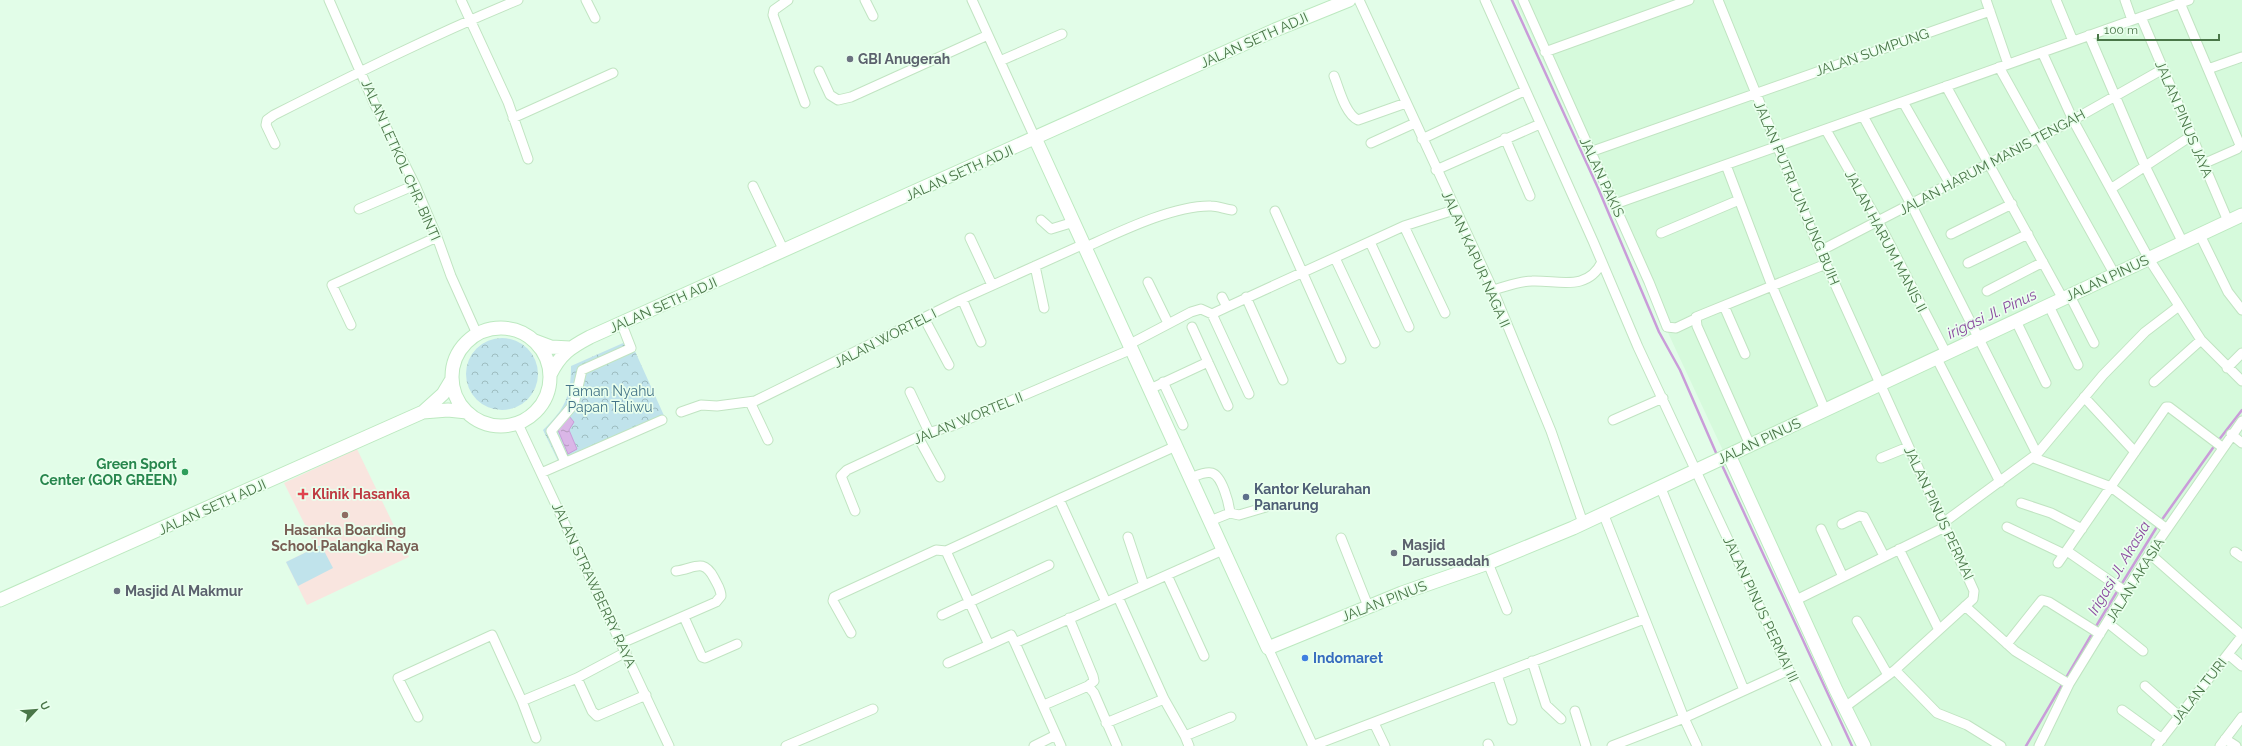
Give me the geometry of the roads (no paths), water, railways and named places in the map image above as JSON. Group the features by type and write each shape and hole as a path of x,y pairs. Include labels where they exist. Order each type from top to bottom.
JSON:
{"street":[{"name":"JALAN LETKOL CHR. BINTI","path":"329,0 374,103 415,185 437,237 451,276 477,334"},
{"path":"462,0 513,118 528,159"},
{"path":"275,144 266,125 267,120 361,71 518,0"},
{"path":"586,0 595,18"},
{"path":"788,0 774,10 772,15 805,103"},
{"path":"865,0 872,16"},
{"path":"972,0 1313,746 1644,619"},
{"name":"JALAN SETH ADJI","path":"570,348 1275,30 1349,0"},
{"name":"JALAN KAPUR NAGA II","path":"1359,0 1492,290 1551,431 1583,523"},
{"name":"JALAN PINUS PERMAI III","path":"1485,0 1524,91 1602,262 1638,347 1697,470 1789,670 1827,746"},
{"name":"JALAN PAKIS","path":"1523,0 1590,152 1615,204 1660,308 1666,327 1676,328 1695,319"},
{"path":"1545,52 1689,0"},
{"name":"JALAN PUTRI JUN JUNG BUIH","path":"1718,0 1820,251 1880,384"},
{"path":"1986,0 2004,66 2038,137 2114,275"},
{"path":"2056,0 2073,41"},
{"path":"2125,0 2132,20"},
{"path":"1615,204 2184,2 2208,69 2240,145 2236,149 2202,164"},
{"name":"JALAN SUMPUNG","path":"1590,152 1755,92 1990,11"},
{"name":"JALAN PINUS JAYA","path":"2141,17 2202,164 2228,221"},
{"path":"1000,61 1062,34"},
{"path":"819,71 830,95 838,100 851,97 988,35"},
{"path":"2089,35 2117,96 2145,166 2183,243"},
{"path":"2042,52 2073,120 2112,188 2149,259 2201,340 2227,368 2242,381"},
{"path":"2208,69 2242,57"},
{"name":"JALAN HARUM MANIS TENGAH","path":"1820,251 2073,120 2163,69"},
{"path":"513,118 613,73"},
{"path":"1334,76 1346,104 1354,118 1358,120 1406,103"},
{"path":"1946,86 2043,262 2094,343"},
{"path":"1422,139 1524,91"},
{"path":"1903,102 1950,184"},
{"path":"1862,116 1911,204 1979,338 2036,456 2111,487 2167,529"},
{"path":"1371,143 1415,123"},
{"path":"1436,170 1505,138 1540,124"},
{"name":"JALAN HARUM MANIS II","path":"1826,130 1878,221 2000,482"},
{"path":"2112,188 2191,136"},
{"path":"1505,138 1530,196"},
{"path":"1726,165 1772,286 1824,410"},
{"path":"359,209 415,185"},
{"path":"753,186 784,251"},
{"path":"1661,233 1739,200"},
{"path":"1951,234 2012,204"},
{"name":"JALAN WORTEL I","path":"681,412 701,405 717,406 750,402 809,376 992,285 1128,227 1174,212 1211,206 1232,210"},
{"path":"1249,394 1212,314 1404,226 1454,210"},
{"path":"1275,211 1341,359"},
{"name":"JALAN PINUS","path":"1268,648 1368,606 1488,563 1583,523 2242,215"},
{"path":"1041,220 1051,229 1074,222"},
{"path":"1404,226 1445,313"},
{"path":"1968,262 2028,234"},
{"path":"2200,234 2228,292 2242,310"},
{"path":"351,325 332,285 437,237"},
{"path":"970,238 992,285"},
{"path":"1370,242 1409,327"},
{"path":"1335,258 1375,343"},
{"path":"1492,290 1531,281 1574,283 1584,281 1598,272 1602,262"},
{"path":"1987,291 2043,262"},
{"path":"1750,445 1695,319 1826,264"},
{"path":"1035,266 1044,308"},
{"path":"1148,282 1168,323"},
{"path":"1222,297 1227,307"},
{"path":"1246,298 1283,380"},
{"path":"962,299 981,342"},
{"path":"1724,306 1745,354"},
{"path":"2049,306 2078,365"},
{"path":"1796,600 1944,525 2036,456 2084,397 2145,332 2179,306"},
{"name":"JALAN WORTEL II","path":"855,512 843,483 841,476 843,473 929,432 952,426 1131,347 1168,323 1201,309 1212,314"},
{"path":"924,318 949,365"},
{"path":"2016,321 2046,383"},
{"path":"1192,327 1228,406"},
{"path":"423,412 443,394 452,379 456,356 465,344 477,334 489,329 509,328 521,332 532,340 547,346 570,348"},
{"path":"565,462 551,431 574,404 582,370 631,348 624,330"},
{"path":"532,340 546,359 550,375"},
{"path":"2154,382 2201,340"},
{"path":"452,379 456,397 466,412 478,420 491,425 504,426 518,424 531,416 542,404 548,390 550,375 555,364 570,348"},
{"path":"2227,368 2242,353"},
{"path":"1150,389 1208,362"},
{"path":"1164,382 1183,425"},
{"name":"JALAN PINUS PERMAI","path":"1845,707 1891,672 1939,630 1973,599 1974,591 1880,384"},
{"path":"910,392 929,432"},
{"path":"2084,397 2135,452"},
{"path":"1613,420 1663,398"},
{"path":"750,402 768,440"},
{"path":"2058,563 2167,406 2222,448"},
{"path":"423,412 448,410 466,412"},
{"name":"JALAN SETH ADJI","path":"0,600 423,412"},
{"path":"542,473 662,420"},
{"name":"JALAN AKASIA","path":"2039,746 2069,684 2126,592 2231,434 2242,421"},
{"name":"JALAN STRAWBERRY RAYA","path":"518,424 669,746"},
{"path":"2231,434 2242,443"},
{"path":"918,437 940,477"},
{"path":"851,633 833,601 834,597 936,550 946,551 1176,446"},
{"path":"1881,458 1908,447"},
{"path":"1727,456 1864,746"},
{"path":"1190,478 1206,473 1212,473 1217,476 1228,500 1230,513"},
{"path":"1660,486 1744,690"},
{"path":"1059,499 1106,602"},
{"path":"2021,503 2051,513 2082,529"},
{"path":"1210,521 1230,513 1239,515 1266,507"},
{"path":"1603,513 1644,619 1684,718 1697,746"},
{"path":"1842,524 1859,516 1864,517 1884,556"},
{"path":"2007,527 2065,552 2126,592"},
{"path":"1821,529 1843,577"},
{"path":"1128,537 1144,585"},
{"path":"1341,538 1368,606"},
{"path":"1899,549 1939,630"},
{"path":"1015,643 1223,550"},
{"path":"946,551 989,645"},
{"path":"2150,554 2242,636"},
{"path":"1488,563 1507,610"},
{"path":"622,644 716,602 721,593 711,572 704,566 699,565 676,571"},
{"path":"942,615 969,601 1049,565"},
{"path":"1167,575 1204,656"},
{"path":"1118,597 1164,699 1189,746"},
{"path":"2007,644 2042,600 2049,602 2100,634"},
{"path":"1965,606 2007,644 2069,684"},
{"path":"684,616 702,657 706,658 736,644"},
{"path":"1044,706 1088,686 1094,681 1069,618"},
{"path":"1857,620 1891,672 1937,713 1967,725 2001,746"},
{"path":"2108,623 2143,651"},
{"path":"418,717 398,678 492,635 522,701 536,738"},
{"path":"948,663 1012,635 1061,746"},
{"name":"JALAN TURI","path":"2159,742 2242,636"},
{"path":"522,701 577,678 626,652"},
{"path":"2228,654 2242,666"},
{"path":"1532,661 1546,705 1561,719"},
{"path":"1612,746 1684,718 1789,670"},
{"path":"1497,675 1512,720"},
{"path":"577,678 592,711 596,716 646,695"},
{"path":"1088,686 1094,693 1117,746"},
{"path":"2145,686 2179,716"},
{"path":"1106,723 1164,699"},
{"path":"786,746 873,709"},
{"path":"2122,710 2159,742"},
{"path":"1575,711 1586,746"},
{"path":"1185,736 1231,717"},
{"path":"2236,746 2223,743 2242,717"},
{"path":"1374,723 1385,746"},
{"path":"1034,746 1056,735"}],"water":[{"path":"569,416 574,422 569,430 577,449 568,454 558,430"}],"waterway":[{"path":"1512,0 1598,188 1659,332 1680,370 1717,455"},
{"name":"Irigasi Jl. Akasia","path":"2218,441 2242,410"},
{"name":"Irigasi Jl. Akasia","path":"2161,521 2215,445"},
{"path":"1721,463 1852,746"},
{"name":"Irigasi Jl. Akasia","path":"2121,585 2158,525"},
{"name":"Irigasi Jl. Akasia","path":"2095,628 2118,590"},
{"name":"Irigasi Jl. Akasia","path":"2026,746 2093,632"}],"place":[{"name":"GBI Anugerah","path":"850,59"},
{"name":"Green Sport Center (GOR GREEN)","path":"185,472"},
{"name":"Klinik Hasanka","path":"303,494"},
{"name":"Kantor Kelurahan Panarung","path":"1246,497"},
{"name":"Hasanka Boarding School Palangka Raya","path":"345,515"},
{"name":"Masjid Darussaadah","path":"1394,553"},
{"name":"Masjid Al Makmur","path":"117,591"},
{"name":"Indomaret","path":"1305,658"}],"water label":[{"name":"irigasi Jl. Pinus","path":"1992,314"}],"park label":[{"name":"Taman Nyahu Papan Taliwu","path":"610,400"}]}
